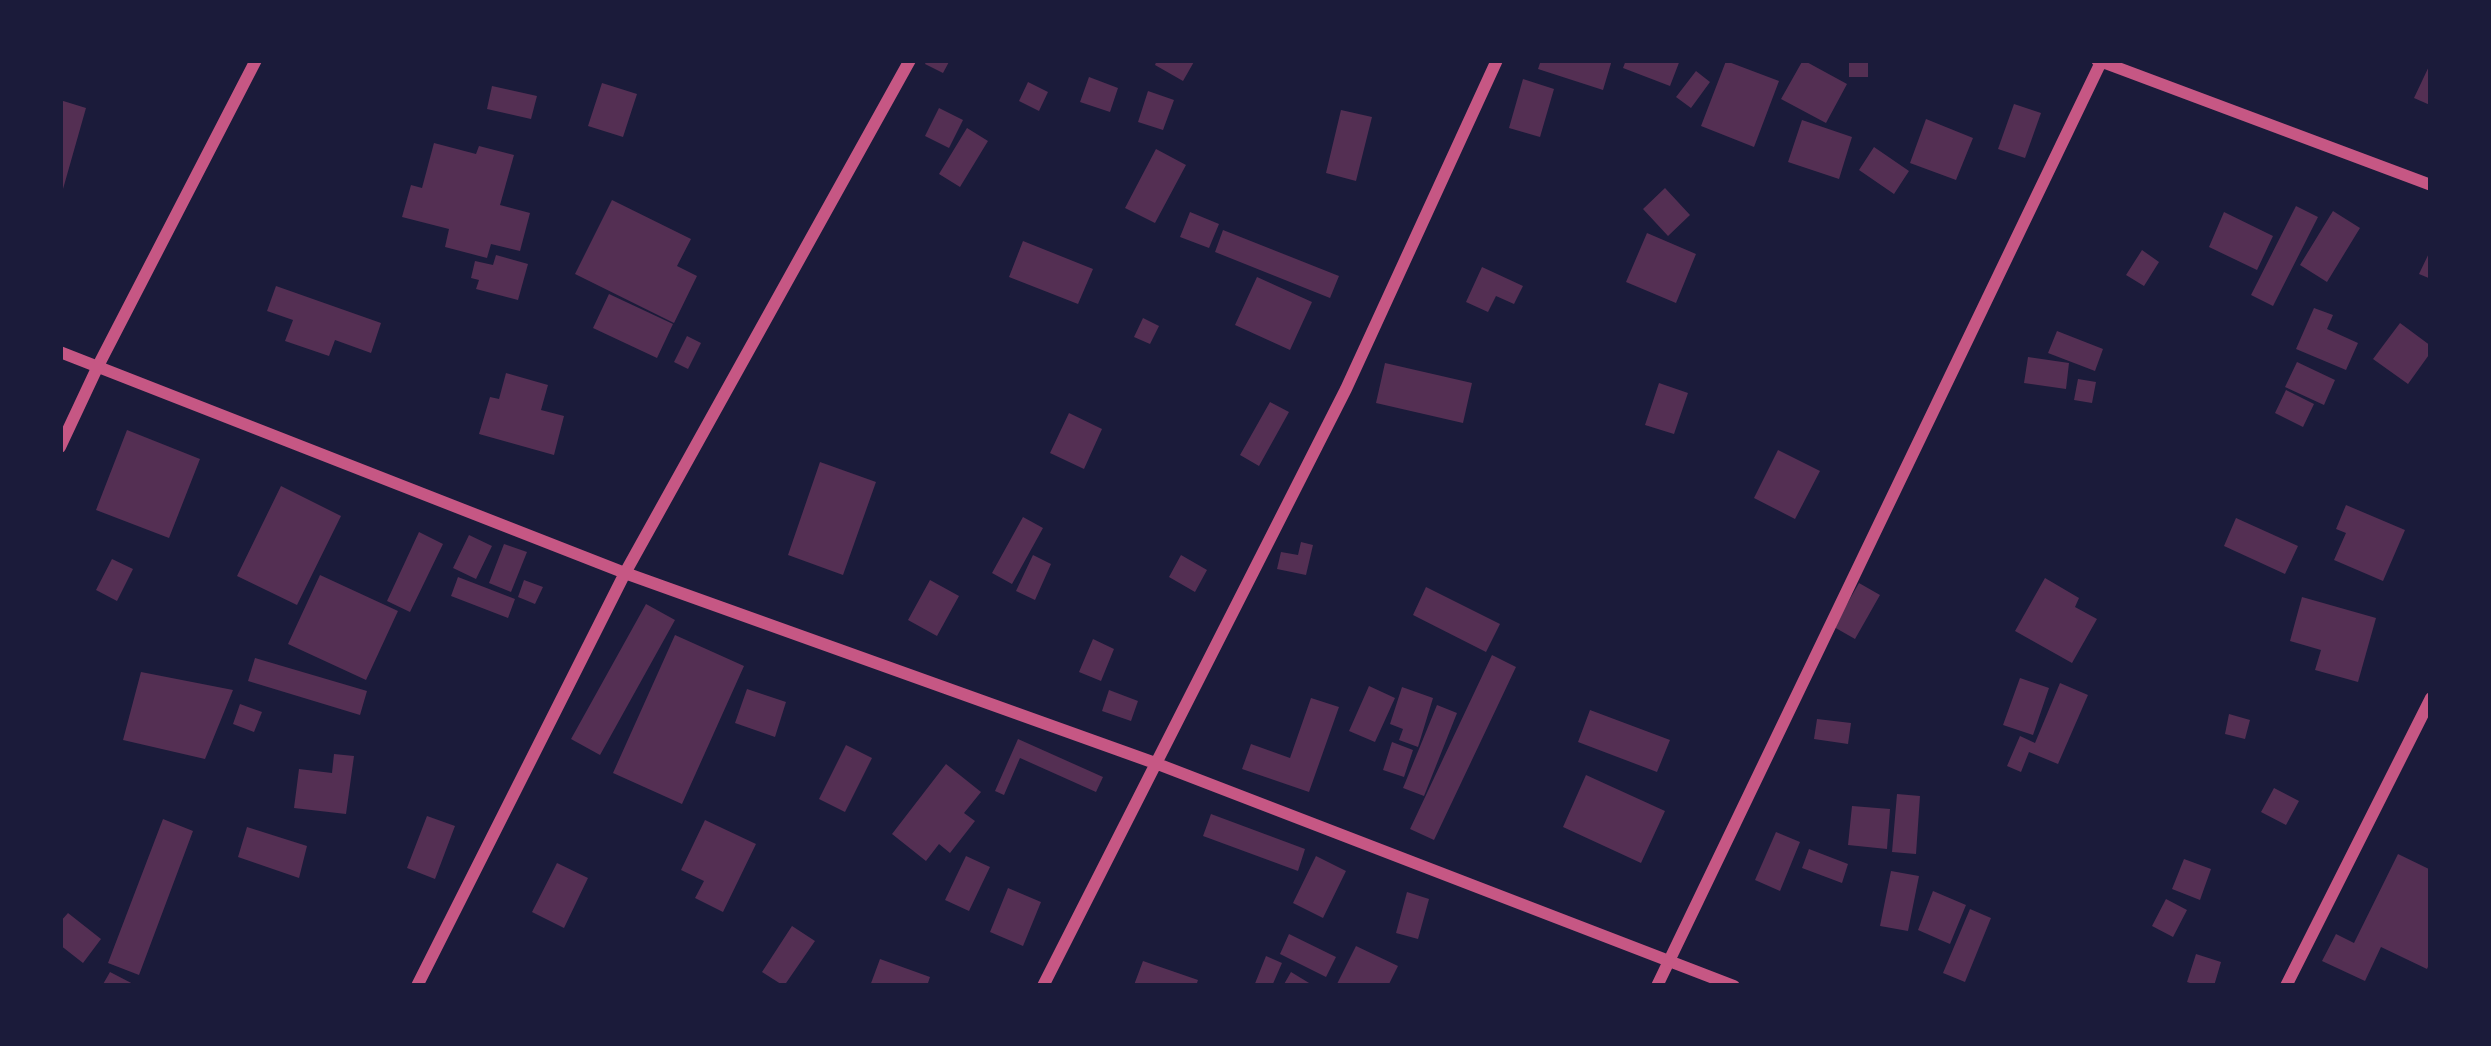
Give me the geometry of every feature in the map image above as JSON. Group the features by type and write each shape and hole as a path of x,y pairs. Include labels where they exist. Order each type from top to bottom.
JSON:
{"street":[{"path":"60,447 256,60"},
{"path":"417,986 625,573 910,60"},
{"path":"1043,986 1346,389 1497,60"},
{"path":"1657,986 2100,61 2431,185"},
{"path":"60,352 625,573 1155,763 1735,986"},
{"path":"2286,986 2431,698"}],"building":[{"path":"927,60 950,60 943,73 925,64"},
{"path":"1157,60 1195,60 1183,81 1155,65"},
{"path":"1541,60 1612,60 1603,90 1538,69"},
{"path":"1626,60 1680,60 1670,86 1623,68"},
{"path":"1803,60 1847,84 1826,123 1781,99"},
{"path":"1849,60 1868,60 1868,77 1849,77"},
{"path":"1726,61 1779,81 1754,147 1701,126"},
{"path":"2431,62 2431,102 2430,105 2414,98"},
{"path":"1696,71 1710,82 1691,108 1676,97"},
{"path":"1089,77 1118,88 1110,112 1080,102"},
{"path":"1523,79 1554,89 1540,137 1509,128"},
{"path":"1028,82 1048,92 1039,111 1019,101"},
{"path":"602,83 637,94 623,137 588,126"},
{"path":"492,86 537,96 531,119 487,109"},
{"path":"1148,91 1174,100 1163,130 1138,122"},
{"path":"60,100 86,108 61,196 60,195"},
{"path":"2014,104 2041,113 2025,158 1998,149"},
{"path":"939,108 963,120 949,148 925,136"},
{"path":"1341,110 1372,117 1356,181 1326,173"},
{"path":"1926,119 1973,138 1956,180 1910,163"},
{"path":"1802,120 1852,137 1839,179 1788,162"},
{"path":"967,128 988,141 960,187 939,174"},
{"path":"434,143 476,154 479,146 514,155 500,205 530,213 520,251 491,244 487,258 445,247 449,229 402,217 411,185 422,188"},
{"path":"1874,147 1909,171 1894,194 1859,170"},
{"path":"1156,149 1186,165 1155,223 1125,208"},
{"path":"1665,188 1690,215 1668,236 1643,209"},
{"path":"612,200 691,239 677,266 697,276 674,323 575,274"},
{"path":"2296,206 2318,217 2273,306 2251,295"},
{"path":"2333,211 2360,228 2327,282 2300,265"},
{"path":"1190,212 1219,224 1209,248 1180,237"},
{"path":"2224,212 2273,236 2257,270 2209,247"},
{"path":"1223,230 1339,276 1330,298 1215,252"},
{"path":"1647,233 1696,254 1676,303 1626,282"},
{"path":"1023,241 1093,269 1078,304 1009,277"},
{"path":"2431,249 2431,279 2419,274"},
{"path":"2142,250 2159,262 2144,286 2126,275"},
{"path":"496,255 528,264 518,300 476,289 479,280 471,278 475,261 493,265"},
{"path":"1482,267 1523,286 1514,304 1496,296 1488,312 1466,302"},
{"path":"1257,277 1312,302 1290,350 1235,325"},
{"path":"276,286 381,323 371,353 335,340 329,356 285,341 293,320 267,311"},
{"path":"609,294 673,324 657,358 593,328"},
{"path":"2314,308 2333,315 2327,329 2358,343 2346,370 2296,349"},
{"path":"1143,318 1159,326 1150,344 1134,337"},
{"path":"2400,323 2431,346 2408,384 2373,359"},
{"path":"2057,331 2103,349 2095,371 2048,353"},
{"path":"687,336 701,343 688,369 674,362"},
{"path":"2028,357 2069,363 2066,389 2024,383"},
{"path":"2297,362 2335,380 2324,405 2285,387"},
{"path":"1385,363 1472,383 1463,423 1376,403"},
{"path":"506,373 548,385 541,410 564,416 554,455 479,434 490,397 499,399"},
{"path":"2078,379 2096,382 2092,403 2074,400"},
{"path":"1659,383 1688,393 1674,434 1645,425"},
{"path":"2286,390 2314,404 2303,427 2275,413"},
{"path":"1270,402 1289,412 1259,466 1240,455"},
{"path":"1069,413 1102,429 1084,469 1050,453"},
{"path":"127,430 200,459 169,538 96,510"},
{"path":"1778,450 1820,471 1795,519 1754,498"},
{"path":"820,462 876,482 843,575 788,555"},
{"path":"281,486 341,516 297,605 237,576"},
{"path":"2346,505 2405,530 2383,581 2334,560 2346,533 2336,529"},
{"path":"1023,517 1043,528 1012,584 992,573"},
{"path":"2236,518 2298,546 2285,574 2224,546"},
{"path":"419,532 443,544 410,612 387,601"},
{"path":"469,535 492,546 476,579 453,568"},
{"path":"1301,542 1313,545 1306,575 1277,569 1281,552 1298,555"},
{"path":"504,544 527,552 511,592 489,583"},
{"path":"1033,555 1051,564 1035,600 1016,591"},
{"path":"1181,555 1207,570 1195,592 1169,577"},
{"path":"112,559 133,569 117,601 96,590"},
{"path":"320,575 398,611 366,680 288,644"},
{"path":"458,577 515,599 508,618 451,596"},
{"path":"2045,578 2079,598 2075,607 2097,619 2072,663 2015,631"},
{"path":"524,580 543,587 535,604 518,597"},
{"path":"930,580 959,596 937,636 908,620"},
{"path":"1859,583 1880,595 1855,639 1834,627"},
{"path":"1426,587 1500,624 1486,652 1413,615"},
{"path":"2302,597 2376,618 2358,682 2315,670 2321,650 2290,641"},
{"path":"646,604 675,620 600,755 571,739"},
{"path":"675,635 744,666 682,804 613,773"},
{"path":"1093,639 1114,649 1101,681 1079,672"},
{"path":"1492,655 1516,667 1434,840 1410,829"},
{"path":"255,658 367,691 360,715 248,681"},
{"path":"141,672 233,690 205,759 123,740"},
{"path":"2020,678 2049,688 2033,735 2003,725"},
{"path":"2060,683 2088,695 2058,764 2029,752 2021,772 2007,766 2020,736 2035,743"},
{"path":"1369,686 1395,698 1375,742 1349,731"},
{"path":"1402,687 1433,698 1418,747 1399,740 1403,729 1390,724"},
{"path":"747,689 786,702 775,737 735,723"},
{"path":"1109,690 1138,701 1131,721 1102,711"},
{"path":"1311,698 1339,707 1309,792 1242,769 1251,744 1290,758"},
{"path":"240,704 262,712 254,732 233,724"},
{"path":"1437,705 1457,713 1424,796 1403,788"},
{"path":"1590,710 1670,740 1657,772 1578,742"},
{"path":"2229,714 2250,720 2245,739 2225,734"},
{"path":"1817,719 1851,723 1848,744 1814,739"},
{"path":"1018,739 1103,777 1096,792 1020,758 1004,795 995,791"},
{"path":"1392,742 1413,750 1404,777 1383,770"},
{"path":"846,745 872,758 845,812 819,799"},
{"path":"334,754 354,756 346,814 294,808 299,769 332,773"},
{"path":"946,764 981,792 964,813 975,821 950,853 939,844 926,861 892,834"},
{"path":"1586,775 1665,811 1641,863 1563,827"},
{"path":"2274,788 2299,801 2286,825 2261,812"},
{"path":"1897,794 1920,796 1916,854 1892,852"},
{"path":"1852,806 1890,809 1887,849 1848,845"},
{"path":"1211,814 1305,849 1298,871 1203,836"},
{"path":"427,816 455,826 435,879 407,868"},
{"path":"163,819 193,831 139,975 108,963"},
{"path":"705,820 756,844 723,912 695,898 704,881 681,870"},
{"path":"247,827 307,846 299,878 238,857"},
{"path":"1776,832 1800,842 1780,891 1755,880"},
{"path":"1809,849 1848,864 1842,883 1802,868"},
{"path":"2398,854 2431,870 2431,960 2427,969 2381,947 2365,981 2322,961 2336,934 2354,943"},
{"path":"966,856 990,867 969,911 945,900"},
{"path":"1316,856 1346,871 1323,918 1293,903"},
{"path":"2184,859 2211,869 2200,900 2172,889"},
{"path":"557,863 588,878 564,928 532,912"},
{"path":"1891,871 1919,876 1908,931 1880,926"},
{"path":"1008,888 1041,902 1023,946 990,932"},
{"path":"1933,891 1966,905 1950,944 1918,930"},
{"path":"1407,892 1429,899 1418,939 1396,933"},
{"path":"2166,899 2187,910 2173,937 2152,926"},
{"path":"1970,909 1991,918 1965,982 1943,973"},
{"path":"68,913 101,939 83,963 60,945 60,922"},
{"path":"792,926 815,941 784,986 762,972"},
{"path":"1289,934 1336,957 1326,977 1280,954"},
{"path":"1356,946 1398,966 1388,986 1336,986"},
{"path":"2196,954 2221,962 2214,986 2187,982"},
{"path":"1266,956 1282,963 1272,986 1254,986"},
{"path":"880,959 930,977 927,986 870,986"},
{"path":"1143,961 1198,980 1196,986 1134,985"},
{"path":"110,972 137,986 102,986"},
{"path":"1291,972 1314,986 1283,986"}]}
